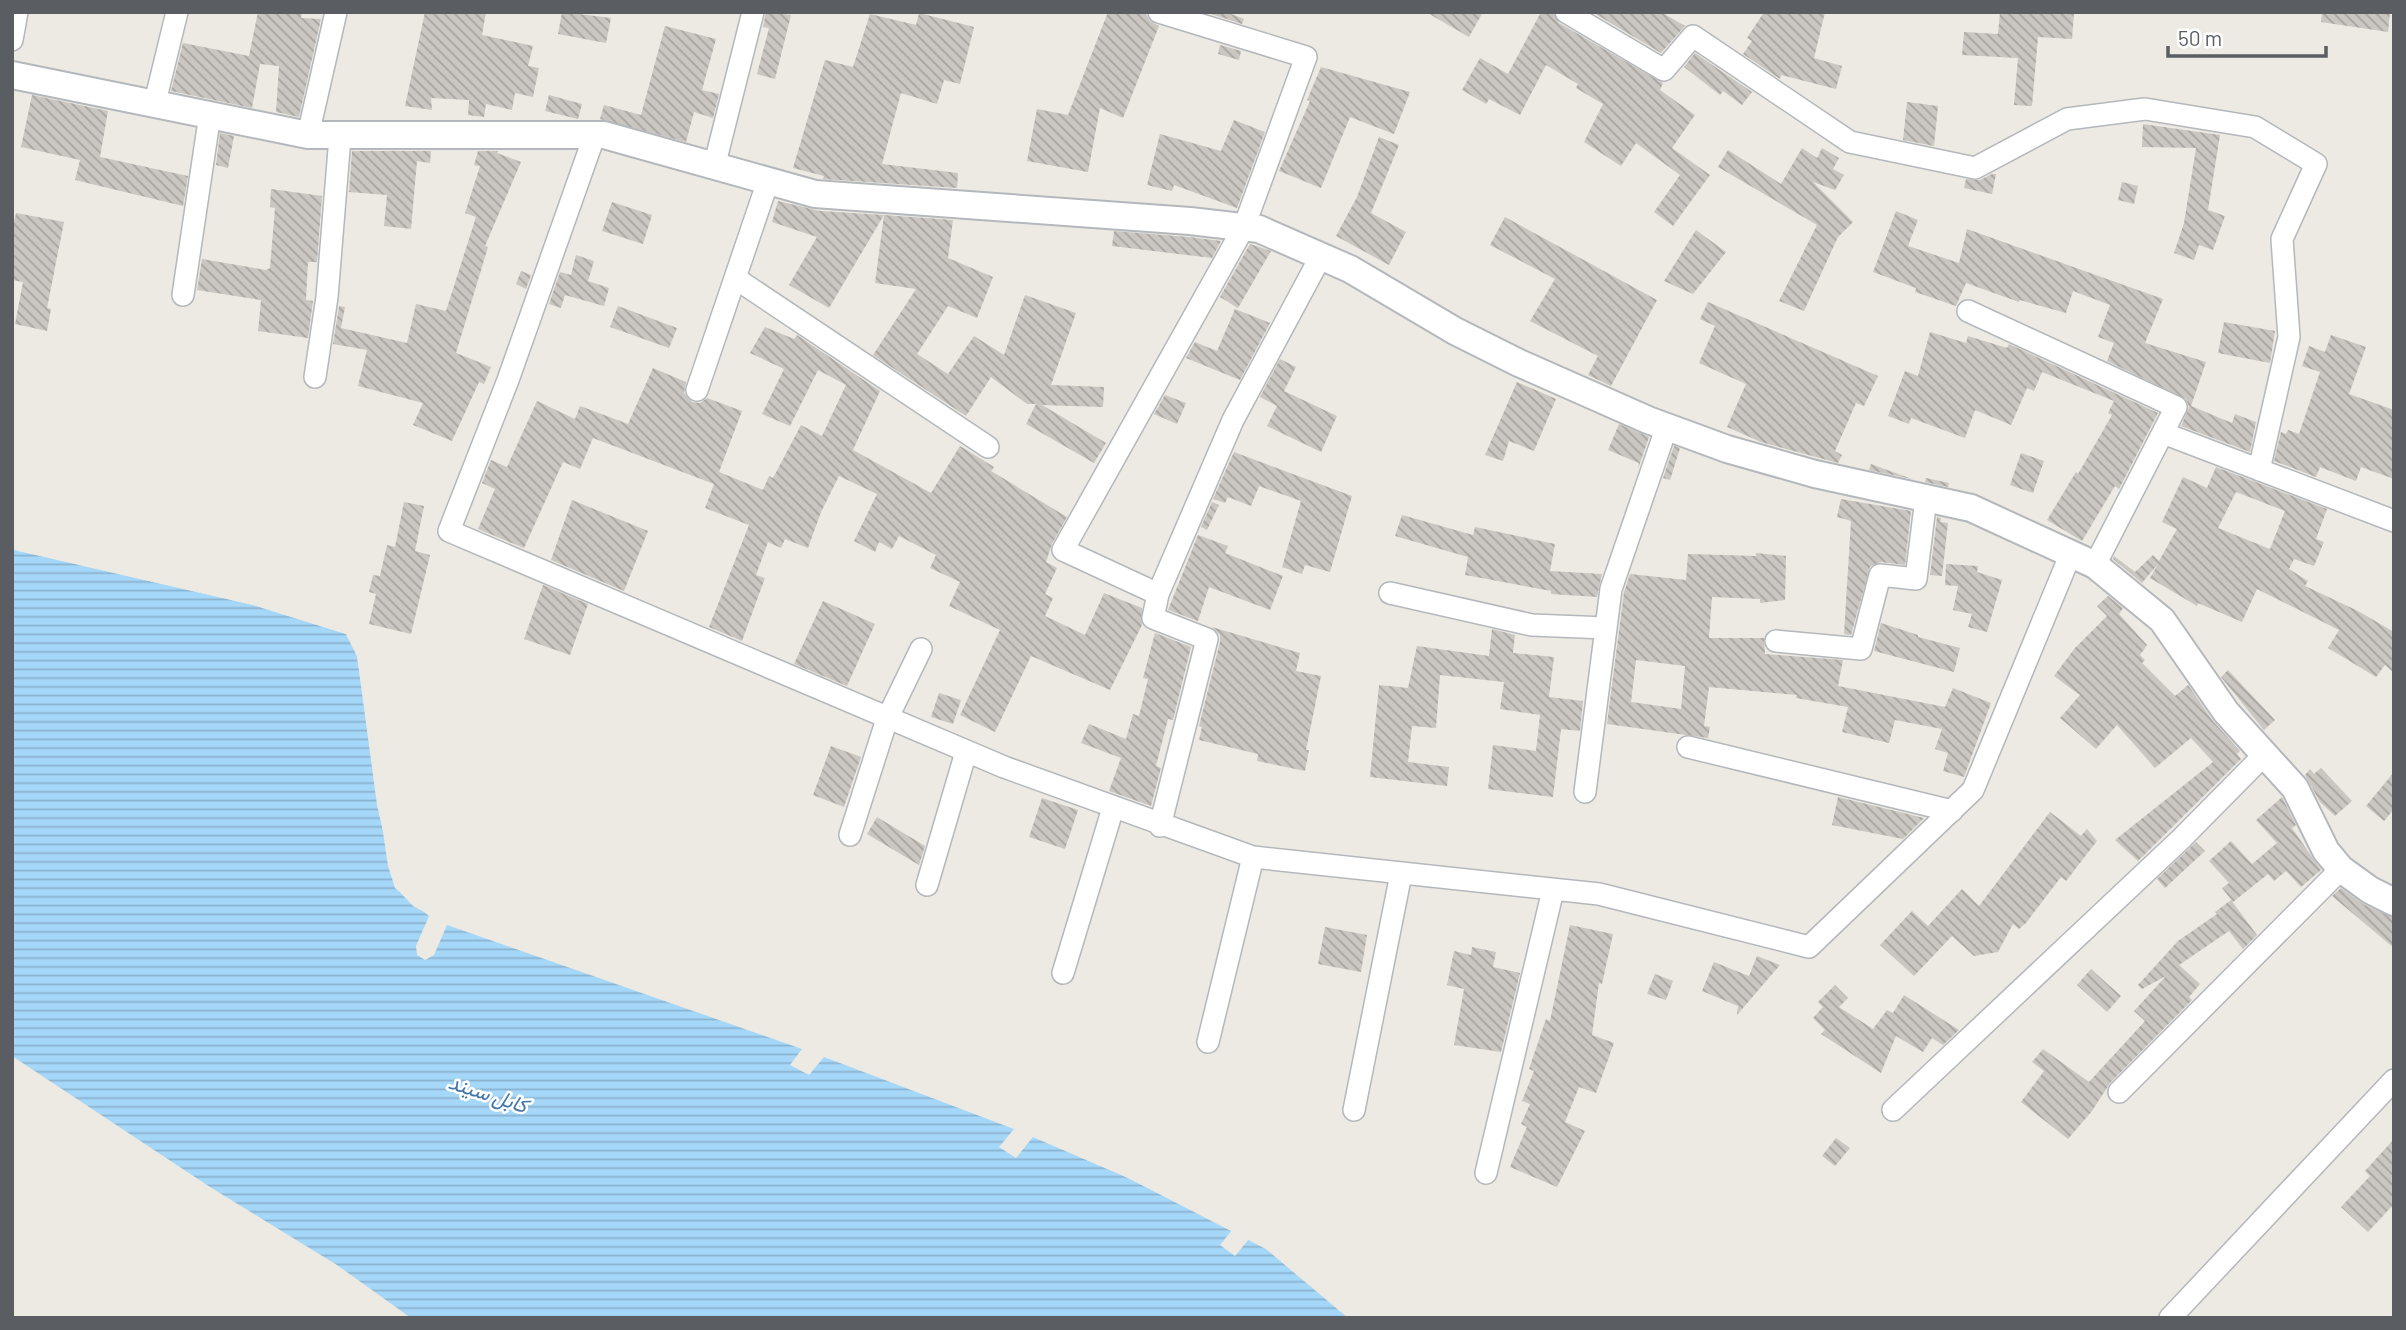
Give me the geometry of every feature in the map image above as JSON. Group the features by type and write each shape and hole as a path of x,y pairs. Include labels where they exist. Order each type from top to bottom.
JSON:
{"street":[{"path":"12,40 17,12"},
{"path":"155,102 177,12"},
{"path":"308,135 336,12"},
{"path":"713,167 752,12"},
{"path":"1158,594 1063,550 1244,227 1306,57 1159,12"},
{"path":"1566,12 1664,69 1693,36 1850,142 1900,153 1975,168 2067,119 2145,109 2255,127 2316,164 2282,239 2288,337 2259,470"},
{"path":"12,75 308,135 340,137 595,134 815,194 1190,221 1259,229 1350,269 1455,331 1598,399 1727,449 1815,474 1970,508 2095,565 2162,620 2226,712 2266,753 2295,789 2326,850 2341,869 2370,890 2394,902"},
{"path":"183,295 210,114"},
{"path":"595,134 508,380 449,531 966,752 1160,826 1253,857 1599,894 1809,947 1973,790 2071,553"},
{"path":"315,377 327,297 340,137"},
{"path":"697,390 768,181"},
{"path":"1160,826 1207,639 1153,618 1158,594 1233,420 1321,256"},
{"path":"735,278 988,447"},
{"path":"1968,311 2176,407 2095,565"},
{"path":"1585,792 1611,589 1667,426"},
{"path":"2163,433 2394,521"},
{"path":"1776,641 1861,649 1881,575 1916,579 1926,498"},
{"path":"1390,593 1532,625 1606,628"},
{"path":"850,835 887,719 922,649"},
{"path":"1688,747 1952,811"},
{"path":"927,884 966,752"},
{"path":"1893,1110 2181,839 2266,753"},
{"path":"1063,973 1113,808"},
{"path":"1208,1042 1253,857"},
{"path":"2119,1092 2341,869"},
{"path":"1354,1110 1401,874"},
{"path":"1486,1173 1553,890"},
{"path":"2171,1318 2394,1080"}],"water":[{"name":"کابل سيند","path":"12,549 253,605 346,634 357,656 377,805 396,888 413,906 447,924 758,1031 1015,1129 1126,1177 1266,1249 1348,1318 411,1318 337,1265 210,1187 12,1056"}],"pier":[{"path":"13,546 253,602 348,632 361,655 391,865 399,886 431,913 759,1028 1016,1126 1128,1174 1268,1246 1351,1318 1266,1249 1249,1239 1235,1256 1220,1245 1233,1229 1126,1177 1033,1137 1016,1158 999,1147 1014,1129 824,1057 809,1075 790,1065 802,1049 447,925 434,955 425,960 417,955 416,946 429,916 395,888 388,866 357,656 346,634 253,605 18,551 12,549"}],"building":[{"path":"258,12 302,12 301,18 321,19 299,117 276,112 279,66 260,64 252,108 171,91 183,43 249,56"},
{"path":"425,12 486,12 482,35 533,46 528,66 539,68 533,97 515,93 512,110 486,104 484,117 468,115 469,100 431,98 432,110 405,106"},
{"path":"562,12 611,18 606,43 558,34"},
{"path":"766,12 791,15 775,79 757,74 769,28 763,27"},
{"path":"1108,12 1146,14 1150,21 1159,26 1123,118 1100,108 1088,172 1027,161 1037,109 1068,115"},
{"path":"1205,12 1226,12 1244,19 1242,24"},
{"path":"1426,12 1483,12 1469,37"},
{"path":"1541,12 1553,12 1559,23 1663,83 1660,90 1695,115 1672,148 1710,175 1673,226 1654,212 1680,175 1636,143 1621,166 1584,142 1603,104 1576,88 1578,84 1546,65 1520,115 1489,99 1486,104 1462,90 1480,58 1508,74"},
{"path":"1592,12 1661,12 1685,26 1661,53"},
{"path":"1764,12 1825,12 1814,58 1842,66 1836,89 1781,75 1780,79 1743,54 1752,41 1747,38"},
{"path":"2000,12 2074,13 2072,39 2038,37 2032,106 2014,105 2018,58 1962,55 1964,32 1998,34"},
{"path":"2322,12 2390,12 2388,32 2321,22"},
{"path":"919,13 974,27 960,84 944,80 937,104 901,93 882,164 958,173 957,188 823,179 824,176 793,168 825,60 853,67 870,14 916,25"},
{"path":"665,26 716,39 702,90 719,94 713,118 694,112 686,142 600,119 604,105 641,115"},
{"path":"1220,45 1241,51 1239,60 1218,54"},
{"path":"1695,53 1752,92 1742,105 1723,91 1720,95 1684,67"},
{"path":"1321,67 1410,92 1394,134 1350,117 1321,188 1279,171 1310,101 1307,100"},
{"path":"32,95 108,111 100,157 188,176 183,206 75,180 80,160 21,147"},
{"path":"549,95 582,104 578,119 545,111"},
{"path":"1907,102 1938,106 1934,146 1903,140"},
{"path":"1234,120 1265,132 1237,208 1174,185 1172,191 1147,185 1160,134 1221,151"},
{"path":"2143,124 2220,135 2208,210 2225,216 2213,250 2199,245 2194,260 2174,253 2184,223 2196,148 2142,147"},
{"path":"220,133 234,136 228,168 216,165"},
{"path":"1379,137 1399,145 1371,213 1406,232 1389,265 1336,236 1357,197"},
{"path":"1802,148 1817,158 1822,148 1839,158 1833,169 1844,175 1835,190 1813,182 1853,222 1838,237 1804,311 1779,301 1817,225 1718,167 1728,150 1781,184"},
{"path":"352,151 431,151 430,163 417,161 411,229 384,226 387,195 349,192"},
{"path":"478,151 498,151 497,153 521,162 485,246 488,247 456,353 491,367 484,384 479,382 452,441 413,425 423,403 358,386 367,350 333,344 339,306 345,307 341,328 407,343 416,304 446,311 476,217 465,213 480,166 474,165"},
{"path":"1996,174 1992,194 1964,188 1966,179 1980,180"},
{"path":"2122,182 2138,186 2134,204 2118,200"},
{"path":"271,189 322,196 317,262 308,262 306,300 313,301 308,338 258,331 261,300 197,290 202,259 266,270 270,268 275,208 270,207"},
{"path":"778,201 820,211 884,215 829,308 789,285 817,237 772,222"},
{"path":"612,202 652,215 643,244 602,231"},
{"path":"1896,211 1918,220 1908,246 1959,263 1967,229 2163,299 2145,343 2206,362 2191,406 2232,423 2235,414 2256,422 2250,452 2181,426 2189,407 2186,399 2107,361 2114,343 2098,337 2110,305 2073,291 2066,313 2020,300 2019,302 1966,283 1956,306 1915,292 1916,288 1873,272"},
{"path":"16,213 64,222 47,308 51,309 47,331 15,324 23,282 12,280 12,231"},
{"path":"884,215 953,220 948,258 993,277 977,318 948,306 917,354 948,374 974,336 1004,355 1025,295 1076,313 1051,385 1104,387 1103,407 1042,405 1106,443 1094,463 1026,424 1036,404 1027,404 991,377 966,416 873,355 916,289 875,283"},
{"path":"1505,217 1657,300 1611,386 1588,375 1598,356 1530,321 1555,279 1490,245"},
{"path":"1696,230 1726,252 1693,294 1664,281"},
{"path":"1114,231 1221,241 1212,258 1112,246"},
{"path":"1250,244 1271,251 1238,308 1220,297"},
{"path":"576,255 594,261 588,281 609,288 604,306 565,295 561,308 549,304 560,272 571,275"},
{"path":"521,271 531,275 526,289 516,284"},
{"path":"1708,302 1878,376 1864,406 1856,403 1835,451 1842,455 1838,463 1761,442 1727,427 1746,384 1699,363 1715,326 1700,319"},
{"path":"618,306 677,328 669,348 610,327"},
{"path":"1235,309 1270,323 1240,380 1186,358 1195,342 1217,351"},
{"path":"2224,322 2275,331 2270,363 2218,353"},
{"path":"765,327 794,339 797,335 880,391 853,450 931,493 960,446 994,467 991,471 1067,517 1052,544 1046,562 1057,568 1045,594 1053,598 1045,616 1085,635 1104,593 1142,608 1142,625 1110,690 1031,656 995,732 960,715 1000,630 949,606 960,582 930,568 936,555 899,536 892,549 879,542 875,552 854,541 877,494 839,476 821,512 808,548 785,539 781,548 768,542 756,575 765,578 742,641 709,627 749,525 705,508 714,484 593,438 580,469 563,462 524,548 478,529 495,489 482,483 491,460 507,467 537,401 575,419 580,406 628,424 653,368 686,382 684,393 692,402 700,403 707,398 742,411 719,472 763,490 769,476 773,478 801,425 822,436 846,385 818,370 790,426 762,414 784,369 750,353"},
{"path":"1930,332 1966,343 1968,336 2007,348 2009,344 2158,413 2119,489 2115,486 2082,541 2047,520 2076,472 2078,474 2112,415 2108,413 2114,401 2042,372 2034,391 2027,388 2011,425 1975,410 1965,438 1911,418 1909,424 1888,416 1905,371 1918,376"},
{"path":"2331,335 2366,347 2349,394 2394,410 2394,479 2361,467 2356,481 2320,467 2316,477 2274,461 2281,432 2286,434 2288,430 2299,434 2320,372 2302,366 2309,346 2325,352"},
{"path":"1280,359 1296,367 1284,391 1337,416 1321,452 1267,426 1277,406 1260,397"},
{"path":"1517,382 1556,399 1534,451 1509,441 1503,461 1485,455"},
{"path":"1165,395 1186,403 1177,424 1154,414"},
{"path":"1619,424 1649,437 1638,469 1639,463 1608,450"},
{"path":"1674,446 1680,448 1670,480 1663,478"},
{"path":"1234,452 1352,496 1330,572 1305,565 1302,574 1282,567 1301,501 1259,486 1251,506 1228,497 1225,503 1213,499"},
{"path":"2021,453 2044,461 2033,493 2010,485"},
{"path":"1871,464 1912,479 1869,470"},
{"path":"2216,467 2327,509 2316,539 2324,542 2314,566 2294,559 2289,569 2308,581 2305,586 2358,611 2394,632 2394,673 2385,665 2376,677 2328,648 2339,630 2257,589 2242,622 2198,603 2197,606 2150,578 2158,564 2142,583 2113,559 2114,556 2135,572 2153,555 2159,561 2177,529 2162,522 2183,477 2207,488","holes":["2236,492 2285,511 2270,549 2218,528"]},
{"path":"1926,478 1949,483 1948,487 1925,482"},
{"path":"1841,499 1911,511 1905,565 1881,562 1870,567 1851,635 1844,634 1851,521 1837,517"},
{"path":"572,500 648,531 624,591 551,560"},
{"path":"404,502 424,506 415,551 430,555 411,634 369,624 376,594 369,592 373,575 380,576 387,545 395,547"},
{"path":"1212,502 1219,505 1207,530 1201,527"},
{"path":"1402,515 1473,535 1475,527 1555,544 1550,571 1602,574 1597,597 1551,594 1551,591 1465,575 1468,557 1395,536"},
{"path":"1937,517 1941,518 1940,522 1948,523 1942,576 1930,575"},
{"path":"1198,535 1228,546 1225,553 1283,576 1270,610 1209,587 1198,621 1168,610"},
{"path":"1756,553 1786,556 1785,600 1760,603 1760,599 1712,597 1709,638 1764,638 1765,654 1843,660 1838,686 1945,707 1953,688 1991,703 1964,777 1943,771 1948,753 1935,749 1942,729 1895,720 1889,743 1842,732 1848,707 1796,698 1797,695 1709,687 1704,726 1710,727 1708,738 1607,724 1624,592 1630,574 1686,580 1688,554 1756,556","holes":["1636,660 1685,666 1681,709 1631,702"]},
{"path":"1946,564 1978,566 1977,572 2002,580 1987,632 1968,627 1972,614 1953,610 1958,586 1945,585"},
{"path":"543,585 588,604 570,655 524,639"},
{"path":"2108,596 2123,608 2119,614 2147,645 2140,655 2145,660 2142,663 2175,696 2188,685 2213,721 2240,751 2237,754 2241,759 2138,861 2115,840 2213,762 2191,738 2155,768 2117,725 2096,749 2060,718 2080,695 2054,676 2075,648 2107,616 2097,606"},
{"path":"823,601 875,624 847,686 794,664"},
{"path":"1881,623 1918,637 1960,648 1954,672 1874,651"},
{"path":"1212,627 1300,653 1296,671 1321,676 1306,750 1309,750 1305,771 1257,761 1258,754 1199,740 1202,727 1199,726 1220,642 1220,635"},
{"path":"1492,629 1515,635 1513,653 1554,657 1549,697 1583,701 1580,731 1561,729 1553,797 1488,789 1493,745 1536,751 1540,715 1500,709 1504,682 1440,675 1436,728 1412,726 1408,762 1449,767 1447,786 1370,777 1379,685 1408,688 1417,646 1489,656"},
{"path":"1155,633 1191,647 1173,720 1168,719 1156,766 1161,768 1151,806 1109,791 1121,758 1081,743 1089,724 1126,739 1133,714 1139,716 1148,679 1143,678"},
{"path":"2228,670 2275,720 2264,730 2221,677"},
{"path":"939,693 961,700 953,724 931,717"},
{"path":"831,746 861,757 844,807 813,795"},
{"path":"2321,768 2352,801 2335,816 2320,802 2305,775 2310,769 2314,774"},
{"path":"2394,772 2394,809 2384,821 2366,806"},
{"path":"1838,797 1924,818 1903,839 1832,825"},
{"path":"2282,797 2296,825 2292,828 2321,870 2301,887 2286,871 2274,881 2268,874 2233,902 2222,888 2229,883 2209,861 2231,841 2252,864 2277,843 2256,820"},
{"path":"1042,798 1078,810 1065,849 1029,837"},
{"path":"2050,812 2081,836 2087,829 2097,841 2066,881 2061,877 2026,923 2019,929 2013,924 1998,952 1974,956 1952,936 1914,976 1880,945 1912,911 1928,926 1962,889 1979,906"},
{"path":"877,817 925,846 919,865 867,834"},
{"path":"2196,842 2205,851 2165,888 2157,879"},
{"path":"2341,888 2363,904 2394,918 2394,948 2332,896"},
{"path":"2231,900 2257,935 2243,949 2229,931 2179,965 2200,984 2189,997 2192,1000 2110,1083 2092,1111 2068,1139 2021,1102 2044,1071 2032,1062 2043,1049 2089,1082 2145,1021 2134,1011 2166,976 2142,989 2138,985 2178,941 2217,914 2215,912"},
{"path":"1570,925 1613,934 1602,984 1599,983 1592,1035 1614,1043 1596,1093 1579,1087 1565,1122 1585,1131 1557,1187 1510,1167 1527,1127 1521,1124 1530,1104 1522,1101 1534,1071 1529,1069 1546,1019 1550,1021"},
{"path":"1325,927 1367,935 1361,972 1318,964"},
{"path":"1472,947 1496,952 1493,967 1520,973 1501,1052 1454,1045 1464,989 1447,985 1454,951 1471,955"},
{"path":"1757,956 1780,965 1737,1015 1738,1006 1702,991 1714,962 1749,976"},
{"path":"2091,969 2121,996 2107,1012 2077,985"},
{"path":"1655,974 1673,981 1666,1000 1647,994"},
{"path":"1835,985 1848,998 1839,1007 1873,1029 1887,1010 1893,1013 1904,995 1959,1030 1943,1045 1932,1038 1923,1052 1896,1036 1881,1073 1821,1034 1825,1030 1813,1018 1823,1007 1818,1002"},
{"path":"1836,1138 1850,1148 1835,1166 1822,1156"},
{"path":"2394,1139 2394,1204 2368,1232 2341,1207 2370,1176 2365,1171"}]}
